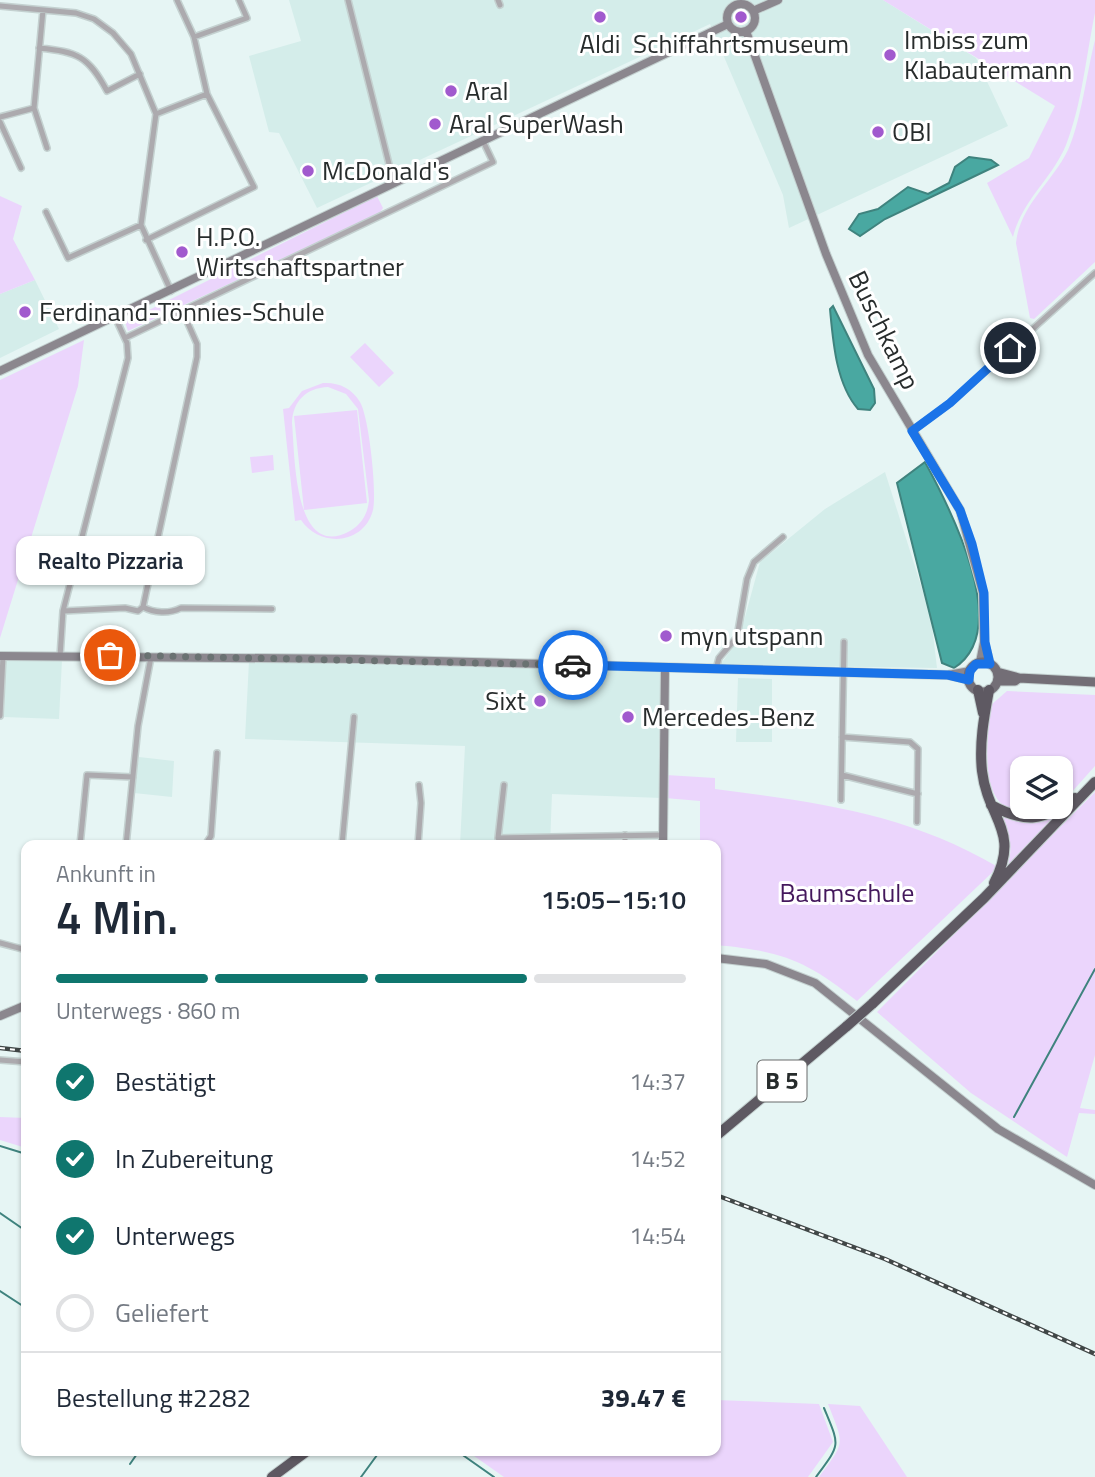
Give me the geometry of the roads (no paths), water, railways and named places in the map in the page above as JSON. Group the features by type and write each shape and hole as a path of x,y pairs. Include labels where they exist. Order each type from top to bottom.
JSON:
{"highway":[{"path":"978,690 983,713 982,769 991,805 1005,836 1007,852 984,898"},
{"path":"983,713 989,690"},
{"path":"991,805 1021,819 1036,818 1062,807 1094,784"},
{"name":"B 5","path":"721,1132 872,1004 984,898 1094,784"},
{"path":"272,1477 300,1456"}],"main road":[{"path":"998,676 989,690 978,690 970,676 985,663 998,676 1016,681 1019,678 1095,682"}],"street":[{"path":"146,240 254,187 207,94 194,37 177,0"},
{"path":"194,37 247,18 239,0"},
{"path":"348,0 394,184"},
{"path":"753,11 778,0"},
{"path":"732,3 745,4 753,11 754,21 746,31 737,31 728,24 727,13 732,3"},
{"path":"0,6 76,13 94,19 113,33 131,54 156,114 141,225 171,291"},
{"path":"43,10 34,108 47,148"},
{"path":"0,371 728,24"},
{"name":"Buschkamp","path":"746,31 845,303 868,355 960,510 984,593 985,663"},
{"path":"39,48 77,54 97,72 107,91 140,74"},
{"path":"156,114 207,94"},
{"path":"21,168 0,120 34,108"},
{"path":"125,338 493,162 483,141"},
{"path":"46,212 68,258 141,225"},
{"path":"912,431 950,403 1095,273"},
{"path":"63,611 125,608 138,611 142,607 197,357 197,344 182,310"},
{"path":"60,656 63,611 128,358 125,338 115,317"},
{"path":"716,669 719,658 737,637 747,579 754,562 783,537"},
{"path":"142,607 151,611 173,612 181,608 272,609"},
{"path":"841,800 844,642"},
{"path":"0,716 1,656 970,676"},
{"path":"126,840 138,726 151,657"},
{"path":"663,840 664,668"},
{"path":"343,840 355,717"},
{"path":"842,737 910,742 918,749 917,822"},
{"path":"208,840 211,836 217,752"},
{"path":"80,840 87,775 133,777"},
{"path":"842,775 918,794"},
{"path":"418,840 421,803 419,785"},
{"path":"503,785 498,838 663,835"},
{"path":"575,835 575,840"},
{"path":"625,835 625,840"},
{"path":"0,943 21,949"},
{"path":"721,959 766,964 815,983 998,1129 1095,1185"},
{"path":"0,1016 21,1007"},
{"path":"0,1060 21,1062"}],"water":[{"path":"969,157 991,160 998,165 885,219 860,236 849,229 859,214 878,209 908,187 928,194 949,183 955,167"},
{"path":"833,306 874,389 875,403 870,410 858,409 840,375 830,309"},
{"path":"925,462 961,537 978,598 978,626 971,650 954,668 942,663 897,483"}],"waterway":[{"path":"1014,1117 1095,969"},
{"path":"0,1146 21,1152"},
{"path":"0,1213 21,1228"},
{"path":"0,1291 21,1305"},
{"path":"816,1477 834,1451 835,1444 833,1430 824,1408"},
{"path":"130,1464 136,1456"},
{"path":"361,1477 376,1456"},
{"path":"464,1456 494,1477"}],"railway":[{"path":"0,1048 21,1050"},
{"path":"721,1197 885,1259 1095,1354"}],"place":[{"name":"Aldi","path":"600,17"},
{"name":"Schiffahrtsmuseum","path":"741,17"},
{"name":"Imbiss zum Klabautermann","path":"890,55"},
{"name":"Aral","path":"451,91"},
{"name":"Aral SuperWash","path":"435,124"},
{"name":"OBI","path":"878,132"},
{"name":"McDonald's","path":"308,171"},
{"name":"H.P.O. Wirtschaftspartner","path":"182,252"},
{"name":"Ferdinand-Tönnies-Schule","path":"25,312"},
{"name":"myn utspann","path":"666,636"},
{"name":"Realto Pizzaria","path":"110,655"},
{"name":"Sixt","path":"540,701"},
{"name":"Mercedes-Benz","path":"628,717"}],"park label":[{"name":"Baumschule","path":"847,893"}]}
